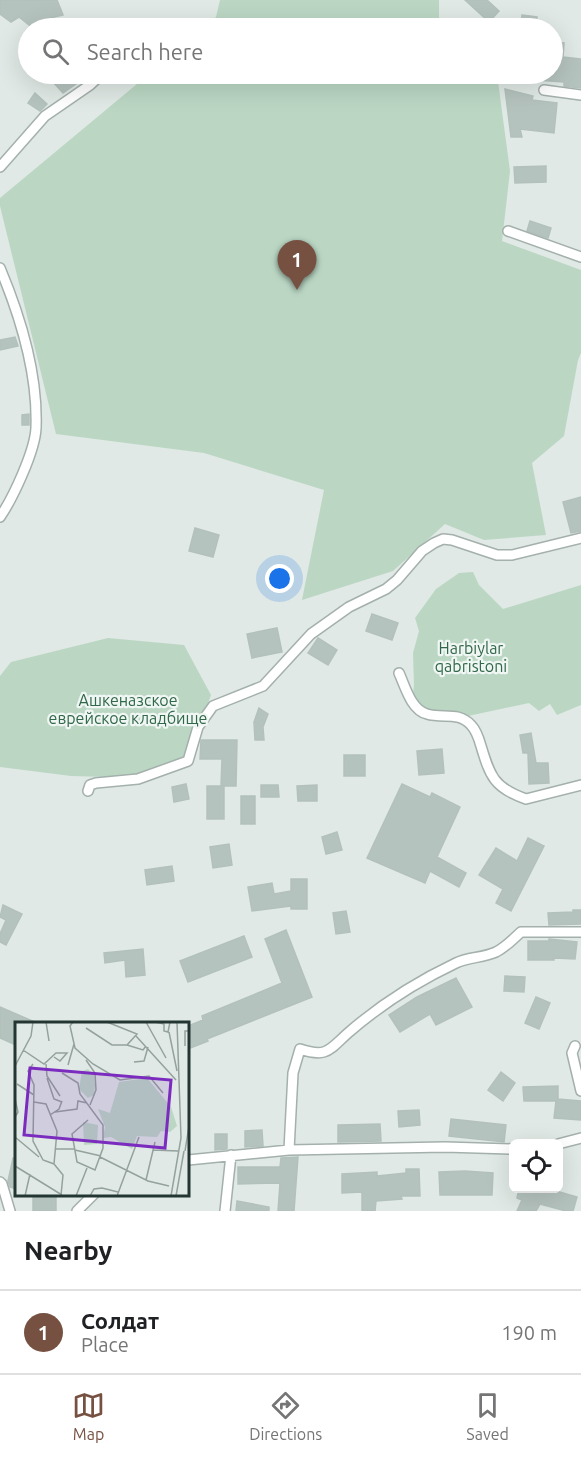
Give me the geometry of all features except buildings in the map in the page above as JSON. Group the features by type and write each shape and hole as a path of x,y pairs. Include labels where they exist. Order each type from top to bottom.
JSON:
{"street":[{"path":"0,167 45,116 91,84"},
{"path":"544,90 581,95"},
{"path":"508,231 581,257"},
{"path":"0,268 22,329 33,381 36,430 18,482 0,517"},
{"path":"88,791 90,786 96,783 138,779 188,761 198,727 213,706 263,686 320,627 349,607 386,589 422,551 434,543 452,540 497,555 512,555 581,538"},
{"path":"399,673 409,697 420,710 427,714 457,716 472,725 490,775 500,787 526,799 581,785"},
{"path":"290,1150 293,1073 300,1049 322,1052 337,1046 346,1034 403,994 458,961 495,952 521,932 581,932"},
{"path":"575,1046 572,1053 581,1091"},
{"path":"563,1143 581,1138"},
{"path":"189,1160 290,1150 445,1147 509,1149"},
{"path":"225,1211 231,1155"},
{"path":"0,1182 10,1211"},
{"path":"77,1211 92,1196"}],"green space":[{"path":"220,0 439,0 439,18 216,17"},
{"path":"137,84 498,84 510,171 502,241 581,270 581,353 564,436 532,463 546,535 484,540 445,524 393,571 302,600 324,490 204,453 56,434 0,206 0,198"},
{"name":"Harbiylar qabristoni","path":"473,572 479,585 503,609 581,585 581,705 557,715 550,704 539,711 529,703 454,719 423,717 412,703 413,653 419,631 415,618 436,589 459,573"},
{"name":"Ашкеназское еврейское кладбище","path":"108,638 184,645 211,695 188,759 143,778 71,776 0,767 0,676 11,662"}],"place":[{"name":"Солдат","path":"297,290"}]}
